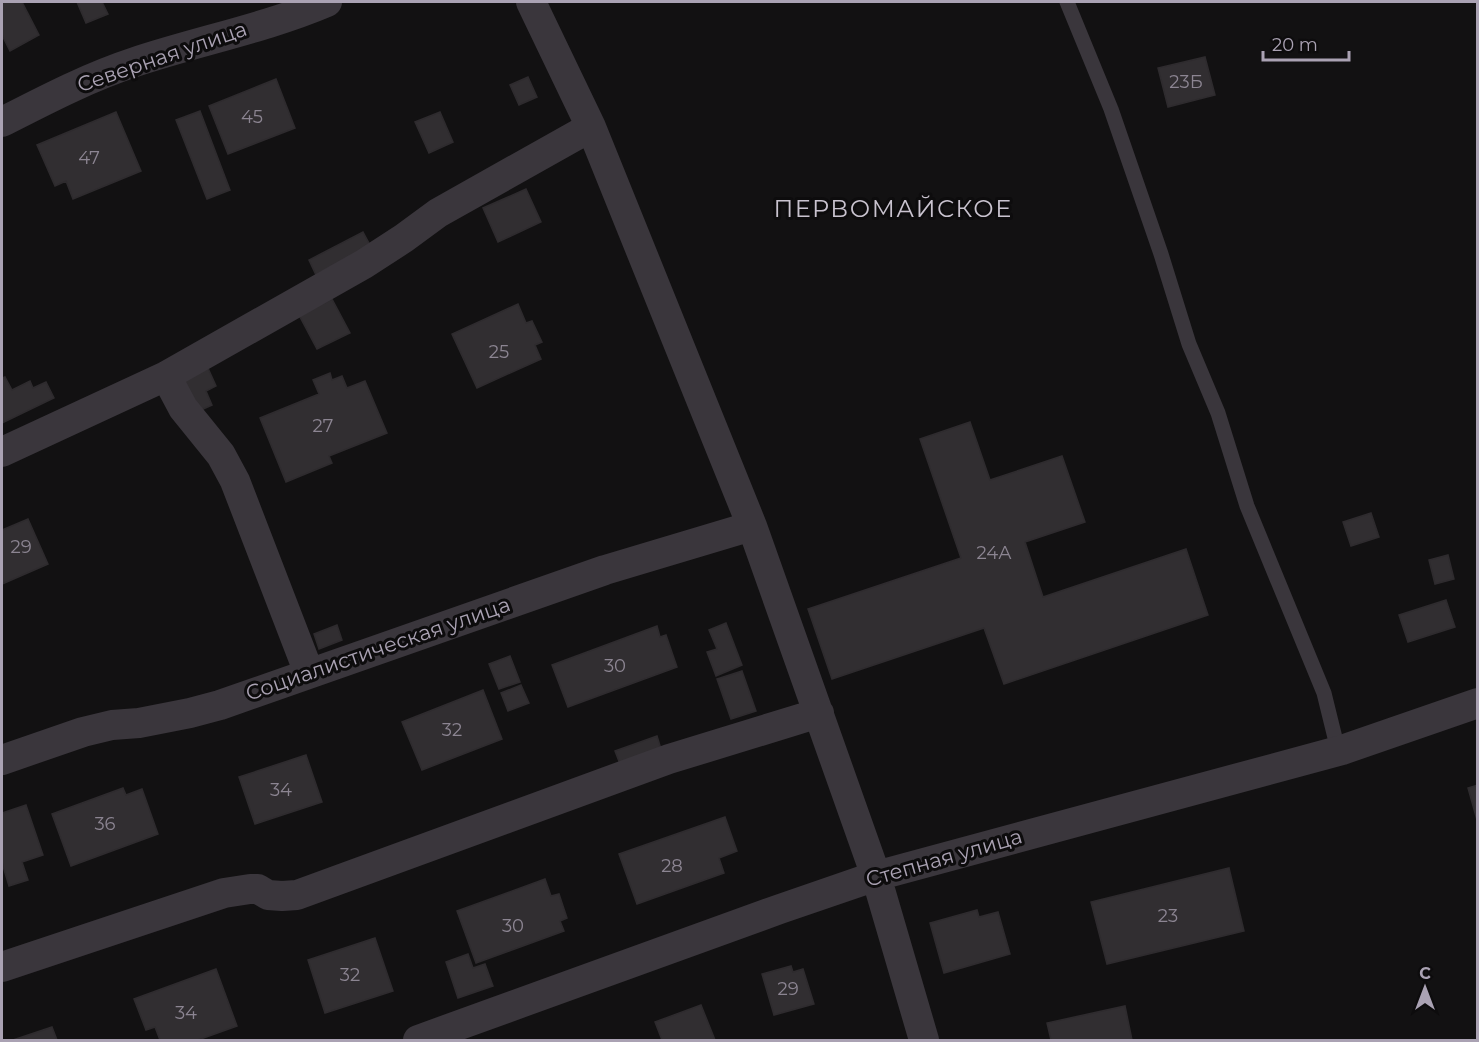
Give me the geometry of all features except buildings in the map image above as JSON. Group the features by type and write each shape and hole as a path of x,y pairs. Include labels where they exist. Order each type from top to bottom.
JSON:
{"street":[{"name":"Северная улица","path":"2,122 66,89 134,62 327,2"},
{"path":"531,2 591,127 752,526 876,876 924,1041"},
{"path":"2,452 166,376 364,264 438,213 591,127"},
{"path":"166,376 183,408 216,448 235,481 309,673"},
{"name":"Социалистическая улица","path":"2,760 83,732 112,725 190,714 605,570 752,526"},
{"name":"Степная улица","path":"418,1041 876,876 1338,750 1478,703"},
{"path":"2,967 224,893 258,889 268,895 297,895 669,759 819,713"}],"lane":[{"path":"1067,2 1111,109 1189,344 1218,413 1247,506 1324,693 1338,750"}],"district":[{"name":"ПЕРВОМАЙСКОЕ","path":"893,209"}]}
